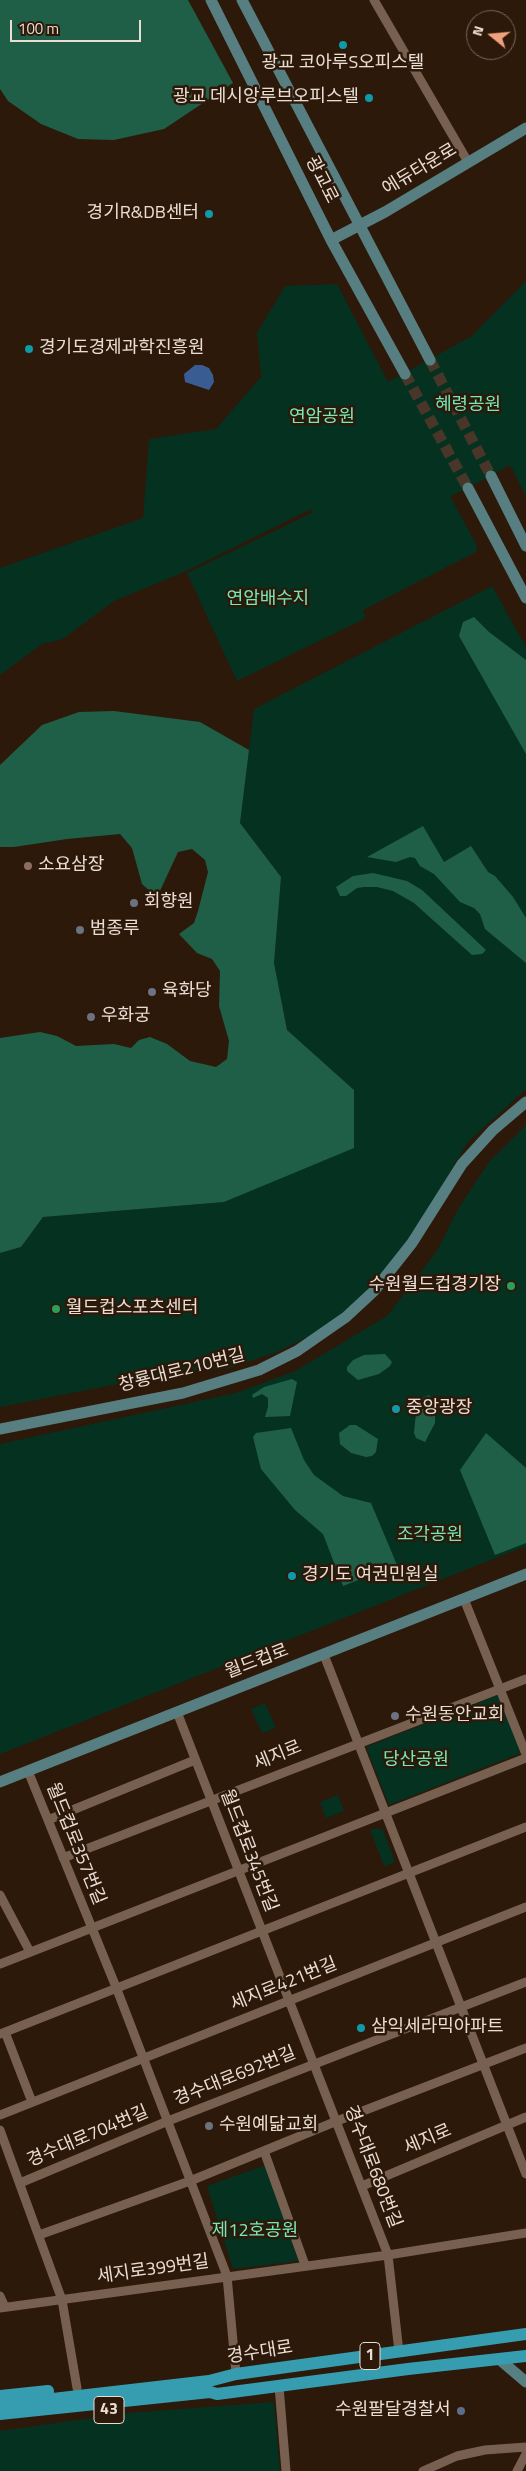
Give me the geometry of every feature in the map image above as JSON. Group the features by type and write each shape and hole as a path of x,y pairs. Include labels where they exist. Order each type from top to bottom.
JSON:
{"main road":[{"name":"경수대로","path":"0,2405 180,2385 209,2381 236,2374 526,2334"},
{"name":"경수대로","path":"0,2414 210,2392 217,2394 526,2356"},
{"name":"43","path":"0,2396 208,2376 215,2378"},
{"name":"43","path":"0,2423 210,2399 217,2394"}],"street":[{"name":"광교로","path":"211,0 331,240 404,374"},
{"name":"광교로","path":"242,0 358,226 430,360"},
{"path":"374,0 468,162"},
{"name":"에듀타운로","path":"331,240 526,128"},
{"path":"491,476 526,546"},
{"path":"468,488 526,598"},
{"name":"창룡대로210번길","path":"0,1429 183,1393 259,1370 297,1351 346,1317 374,1291 412,1243 462,1164 493,1130 526,1102"},
{"name":"월드컵로","path":"0,1782 526,1574"},
{"path":"464,1599 526,1754"},
{"path":"324,1655 526,2174"},
{"name":"세지로","path":"63,1858 526,1679"},
{"name":"월드컵로345번길","path":"177,1712 288,2001"},
{"path":"238,1869 526,1758"},
{"path":"48,1820 195,1760"},
{"name":"월드컵로357번길","path":"28,1771 144,2058"},
{"path":"32,2102 2,2033 526,1827"},
{"name":"월드컵로357번길","path":"92,1929 238,1869"},
{"path":"0,1895 30,1952"},
{"name":"세지로421번길","path":"0,2114 526,1906"},
{"path":"0,1964 92,1929"},
{"path":"314,2063 526,1982"},
{"name":"경수대로680번길","path":"288,2001 337,2121 388,2255 399,2352"},
{"path":"39,2235 190,2181 337,2121 526,2048"},
{"name":"경수대로692번길","path":"144,2058 227,2276 236,2374"},
{"name":"경수대로692번길","path":"168,2121 314,2063"},
{"name":"세지로","path":"362,2186 526,2117"},
{"name":"경수대로704번길","path":"20,2184 168,2121"},
{"name":"경수대로704번길","path":"0,2130 62,2300 77,2388"},
{"path":"264,2152 305,2265"},
{"name":"세지로399번길","path":"0,2296 2,2307 62,2300 388,2255 526,2233"},
{"path":"499,2359 526,2382"},
{"path":"279,2386 286,2471"},
{"path":"423,2471 457,2456 485,2450 526,2447"},
{"path":"517,2471 526,2454"}],"green space":[{"path":"0,0 188,0 233,83 164,129 114,140 78,139 41,124 8,101 0,89"},
{"path":"526,281 526,496 510,465 450,496 477,546 476,552 363,610 366,618 237,681 187,573 312,513 311,509 184,572 114,601 63,639 42,644 0,675 0,568 143,518 149,439 216,429 261,377 257,333 285,286 337,284 388,382 472,336"},
{"path":"492,586 526,647 526,1089 468,1142 404,1249 376,1285 324,1329 277,1352 227,1369 179,1372 0,1407 0,1253 21,1247 43,1217 224,1202 279,1179 354,1090 287,1030 274,963 281,877 240,823 254,709"},
{"path":"474,617 489,632 526,660 526,754 459,636 463,622"},
{"path":"114,711 200,722 249,750 240,823 281,877 274,963 287,1030 354,1090 354,1148 224,1202 43,1217 21,1247 0,1253 0,1038 40,1032 57,1036 76,1046 114,1044 131,1048 139,1040 150,1037 167,1044 190,1061 216,1067 227,1059 229,1041 219,1006 220,971 212,959 197,953 179,934 194,923 208,872 205,860 192,849 178,852 159,893 151,892 142,884 132,848 120,834 14,847 0,847 0,765 42,725 79,712"},
{"path":"423,826 444,862 471,846 488,872 495,876 513,897 526,918 526,963 485,929 480,914 474,908 460,902 434,874 420,866 415,858 410,857 396,862 367,857"},
{"path":"373,873 407,881 422,890 486,950 482,954 472,955 414,903 393,891 377,887 364,887 357,888 346,896 340,896 336,887 353,876"},
{"name":"조각공원","path":"526,1125 526,1546 0,1754 0,1444 236,1393 295,1371 387,1316 437,1251 458,1209 489,1162"},
{"path":"385,1354 392,1362 390,1366 379,1374 358,1380 347,1371 347,1367 353,1360 364,1355"},
{"path":"292,1379 297,1382 290,1416 265,1417 268,1398 262,1394 253,1398 252,1395 264,1387"},
{"path":"429,1395 435,1404 435,1423 425,1442 416,1438 414,1433 418,1400"},
{"path":"350,1425 356,1425 378,1439 376,1452 372,1456 366,1457 351,1453 340,1444 339,1433"},
{"path":"291,1428 304,1460 314,1475 343,1496 371,1503 397,1565 343,1586 323,1534 295,1510 261,1469 253,1437 256,1433"},
{"path":"486,1433 526,1468 526,1543 495,1555 460,1470"},
{"name":"당산공원","path":"498,1695 521,1753 389,1805 366,1747"},
{"path":"265,1703 276,1728 262,1733 251,1709"},
{"path":"338,1795 344,1811 326,1818 320,1802"},
{"path":"376,1828 383,1830 395,1862 384,1866 370,1830"},
{"name":"제12호공원","path":"266,2165 298,2261 233,2269 207,2186"},
{"path":"274,2402 280,2471 0,2471 0,2431 127,2413"}],"water":[{"path":"195,365 209,368 213,375 214,382 209,390 185,382 184,374"}],"tunnel":[{"path":"430,360 491,476"},
{"path":"405,374 468,488"}],"place":[{"name":"광교 코아루S오피스텔","path":"343,45"},
{"name":"광교 데시앙루브오피스텔","path":"369,98"},
{"name":"경기R&DB센터","path":"209,214"},
{"name":"경기도경제과학진흥원","path":"29,349"},
{"name":"소요삼장","path":"28,866"},
{"name":"회향원","path":"134,903"},
{"name":"범종루","path":"80,930"},
{"name":"육화당","path":"152,992"},
{"name":"우화궁","path":"91,1017"},
{"name":"수원월드컵경기장","path":"511,1286"},
{"name":"월드컵스포츠센터","path":"56,1309"},
{"name":"중앙광장","path":"396,1409"},
{"name":"경기도 여권민원실","path":"292,1576"},
{"name":"수원동안교회","path":"395,1716"},
{"name":"삼익세라믹아파트","path":"361,2028"},
{"name":"수원예닮교회","path":"209,2126"},
{"name":"수원팔달경찰서","path":"461,2411"}],"park label":[{"name":"혜령공원","path":"468,406"},
{"name":"연암공원","path":"322,418"},
{"name":"연암배수지","path":"268,600"}]}
